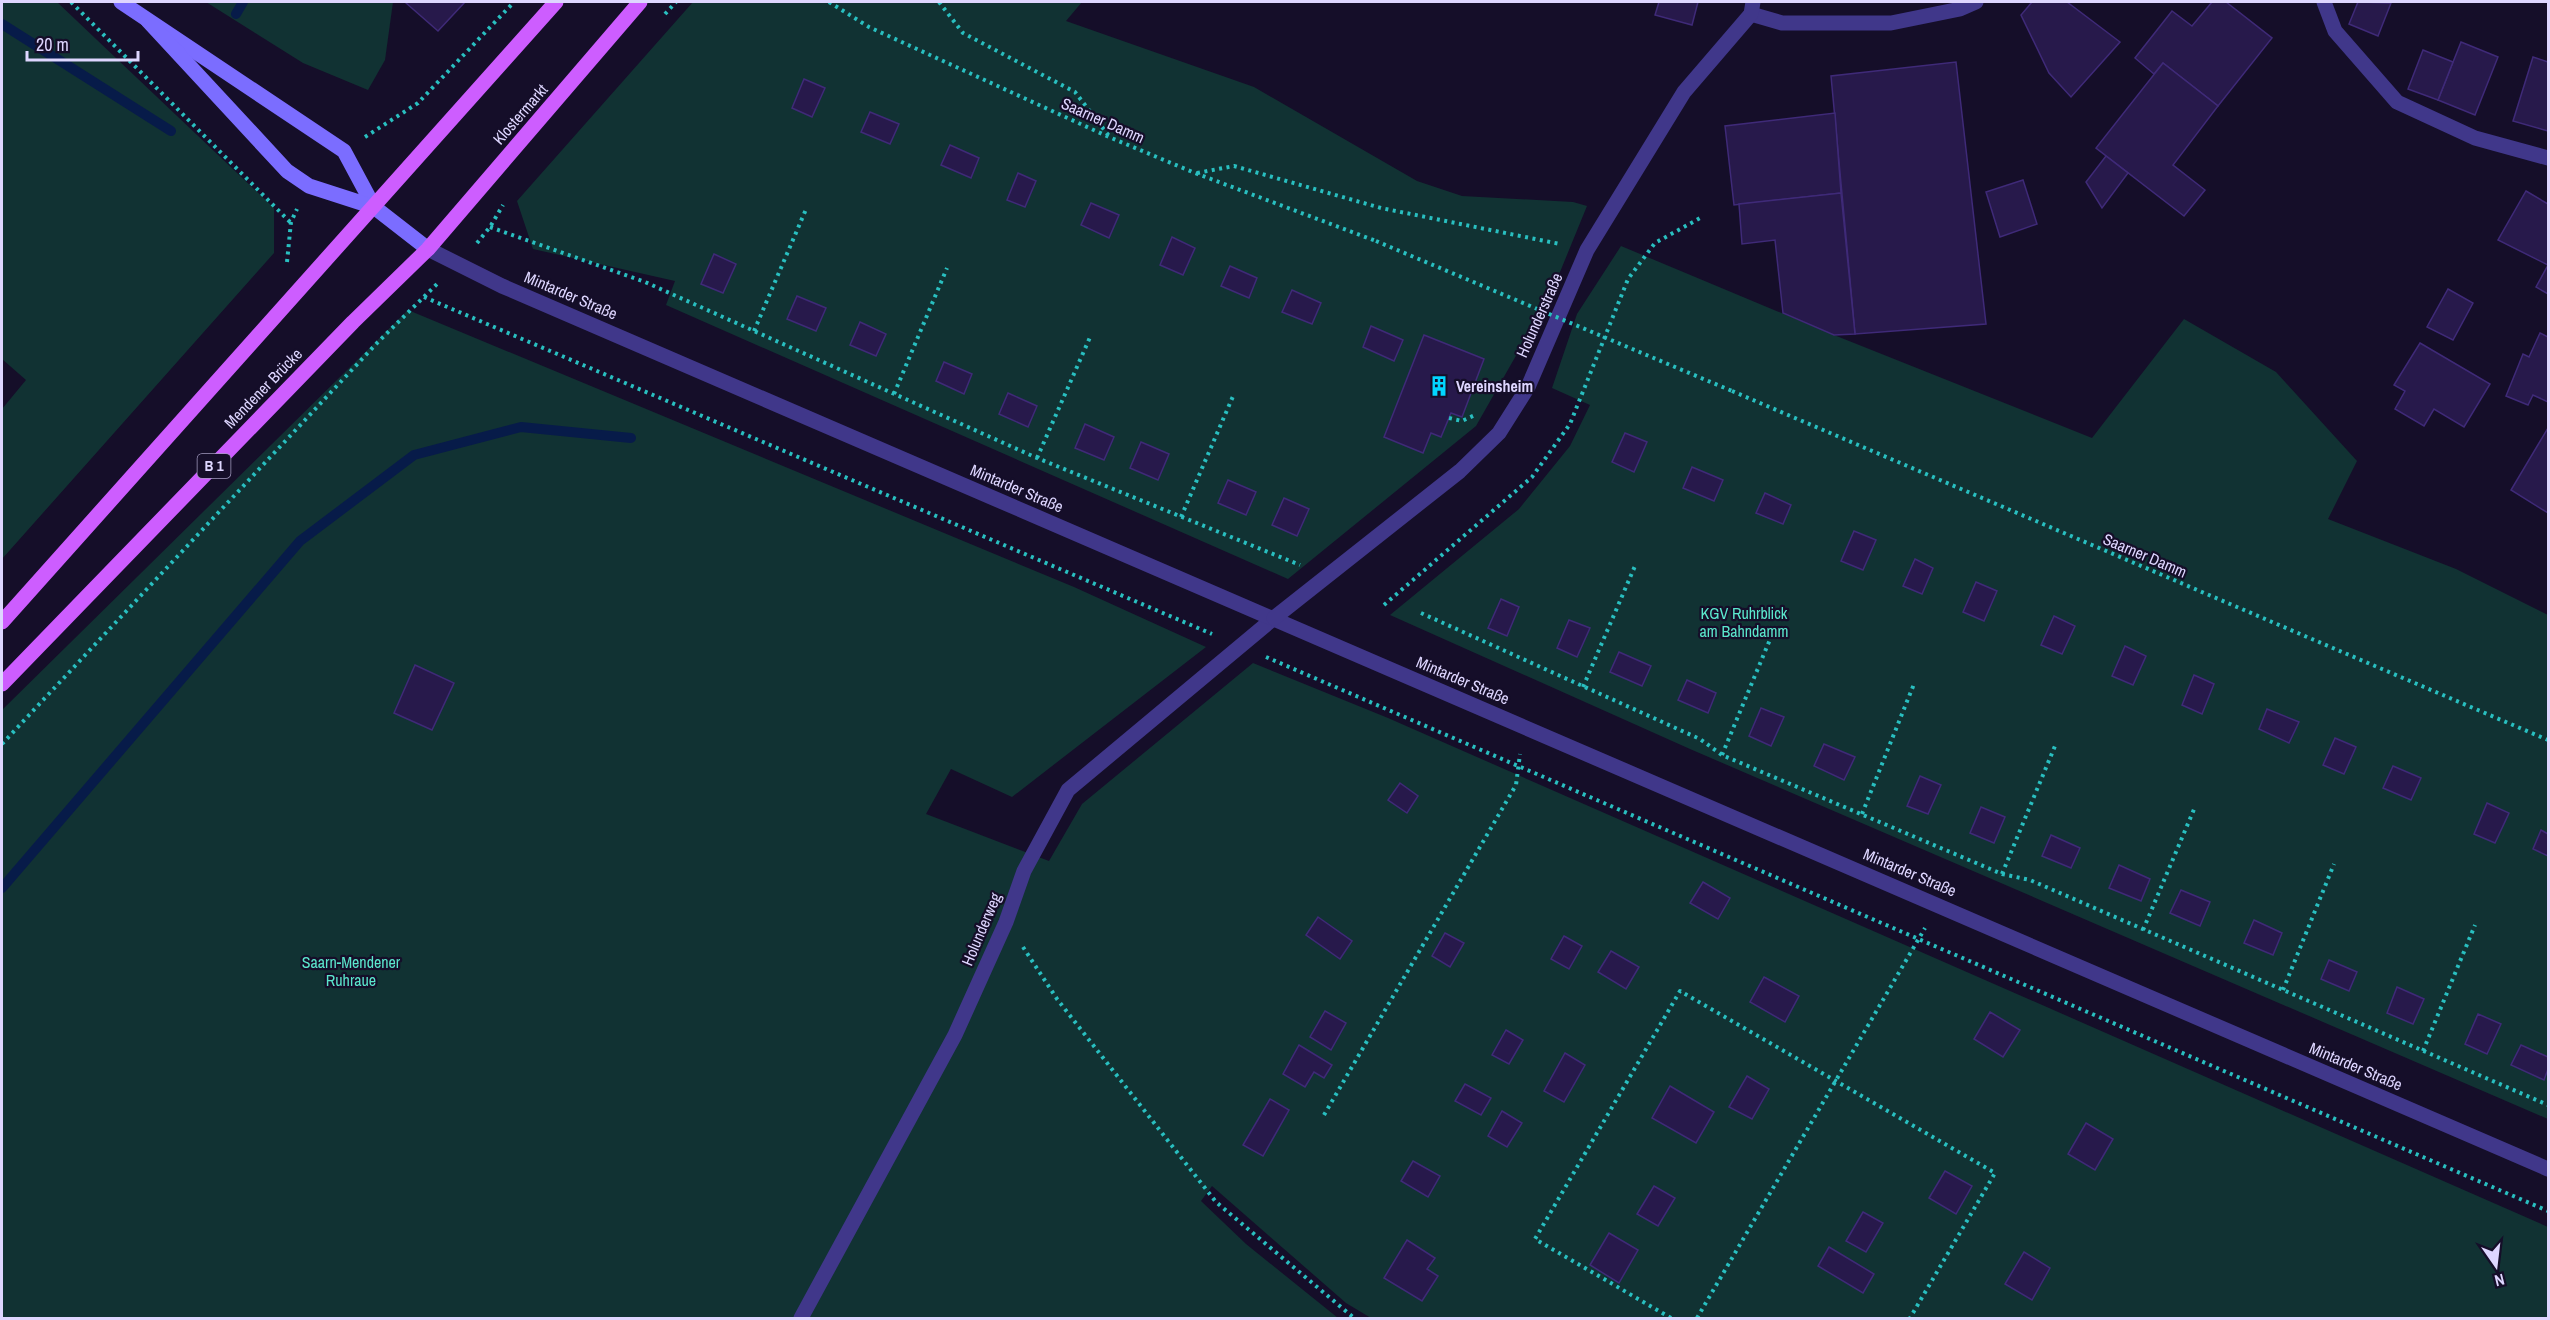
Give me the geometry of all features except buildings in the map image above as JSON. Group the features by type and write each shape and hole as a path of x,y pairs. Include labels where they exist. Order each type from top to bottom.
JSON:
{"main road":[{"name":"Mintarder Straße","path":"121,2 344,151 374,207"},
{"path":"2,622 298,288 374,207 556,2"},
{"name":"Klostermarkt","path":"428,249 640,2"},
{"name":"Mintarder Straße","path":"148,21 287,171 309,186 374,207 428,249"},
{"name":"Mendener Brücke","path":"2,684 328,347 428,249"}],"street":[{"path":"1752,8 1782,23 1891,23 1960,9 1976,2"},
{"path":"2324,2 2335,31 2397,102 2475,138 2548,159"},
{"name":"Holunderstraße","path":"1274,618 1328,578 1460,471 1499,433 1528,387 1587,250 1684,92 1752,8"},
{"name":"Mintarder Straße","path":"428,249 502,286 1939,904 2548,1169"},
{"name":"Holunderweg","path":"801,1318 955,1035 1006,922 1024,871 1068,790 1274,618"}],"path":[{"path":"70,2 291,222"},
{"path":"418,103 514,2"},
{"name":"Saarner Damm","path":"829,2 869,27 1109,137 1194,173 1376,241 2548,740"},
{"path":"939,2 963,33 1075,92 1109,137"},
{"path":"1194,173 1234,166 1381,208 1587,250"},
{"path":"754,331 807,207"},
{"path":"1384,605 1532,477 1570,424 1628,279 1655,243 1702,217"},
{"path":"490,228 645,282 1036,458 1328,578"},
{"path":"894,394 947,268"},
{"path":"2,744 377,343 424,297 1239,645 2548,1211"},
{"path":"1036,458 1091,335"},
{"path":"1181,517 1234,394"},
{"path":"1583,687 1635,566"},
{"path":"1421,613 1700,739 1722,754 2002,874 2030,880 2548,1105"},
{"path":"1722,754 1776,625"},
{"path":"1862,815 1914,684"},
{"path":"1324,1115 1516,785 1517,766 1527,727"},
{"path":"2002,874 2055,746"},
{"path":"2143,930 2194,807"},
{"path":"2283,990 2334,864"},
{"path":"1697,1318 1939,904"},
{"path":"1006,922 1056,999 1216,1202 1354,1318"},
{"path":"2423,1051 2475,925"},
{"path":"1671,1318 1535,1239 1680,990 1995,1173 1910,1318"}],"green space":[{"path":"2,2 57,2 274,208 274,253 2,559 2,409 26,380 2,359"},
{"path":"206,2 393,2 385,60 368,90 303,63"},
{"path":"693,2 1082,2 1066,21 1254,87 1417,181 1462,196 1573,202 1587,206 1551,294 1476,426 1288,579 666,305 675,281 533,249 517,201"},
{"name":"KGV Ruhrblick am Bahndamm","path":"1621,246 1834,335 2092,438 2184,319 2276,372 2357,461 2328,519 2456,569 2548,615 2548,1119 1690,749 1390,615 1519,509 1570,446 1590,405 1552,388 1577,314"},
{"name":"Saarn-Mendener Ruhraue","path":"408,310 1074,587 1206,647 1012,797 951,769 926,814 1049,861 1082,804 1253,663 1388,718 2548,1227 2548,1318 1371,1318 1346,1303 1212,1186 1201,1201 1246,1244 1338,1318 2,1318 2,710"}],"waterway":[{"path":"236,14 243,2"},
{"path":"2,24 171,131"},
{"path":"2,888 300,541 414,455 521,427 631,438"}],"place":[{"name":"Vereinsheim","path":"1439,386"}]}
